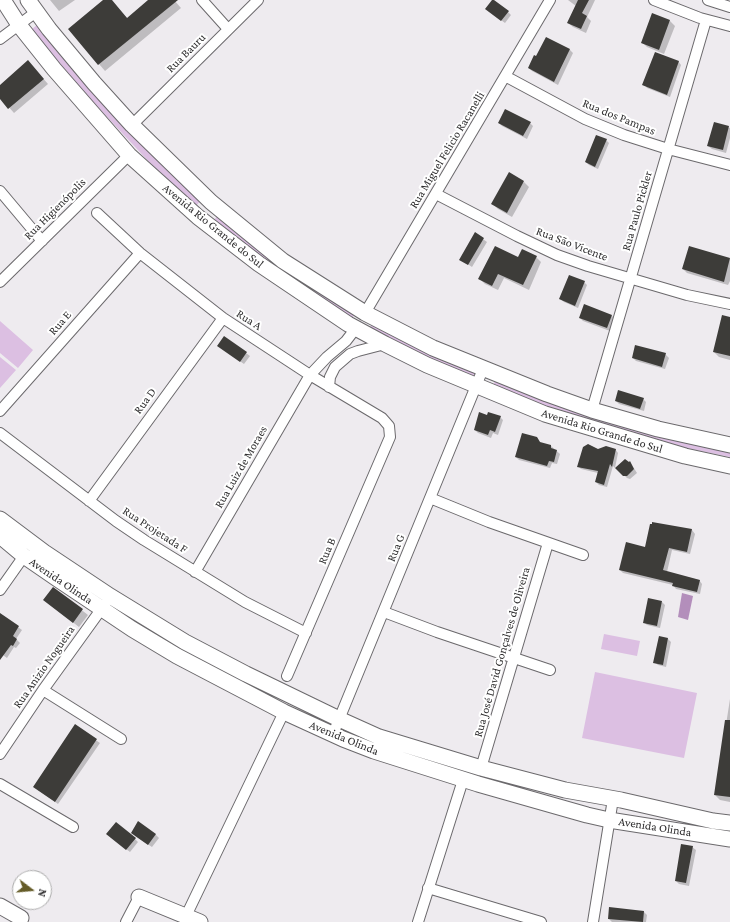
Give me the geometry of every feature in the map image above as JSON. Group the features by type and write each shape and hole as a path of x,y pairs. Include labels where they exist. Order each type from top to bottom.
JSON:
{"street":[{"name":"Avenida Rio Grande do Sul","path":"4,0 19,25 54,69 129,155 198,216 259,264 356,328 385,344 476,386 545,414 685,456 730,466"},
{"path":"202,0 228,29"},
{"name":"Rua Bauru","path":"132,125 258,0"},
{"name":"Rua Miguel Felicio Racanelli","path":"365,313 550,0"},
{"path":"654,0 706,20 730,26"},
{"path":"708,0 730,7"},
{"name":"Avenida Rio Grande do Sul","path":"32,6 68,53 132,125 211,202 283,261 365,313 433,348 483,369 592,410 658,429 730,445"},
{"path":"0,39 19,25 32,6"},
{"name":"Rua Paulo Pickler","path":"592,410 706,20"},
{"name":"Rua dos Pampas","path":"505,76 585,118 624,135 668,149 730,165"},
{"name":"Rua Higienópolis","path":"0,282 129,155"},
{"path":"0,191 42,241"},
{"name":"Rua São Vicente","path":"436,194 557,255 687,295 730,304"},
{"path":"198,216 211,202"},
{"name":"Rua A","path":"97,213 140,253 223,318 329,387 382,418 389,426 390,437"},
{"name":"Rua E","path":"0,411 140,253"},
{"path":"356,328 365,313"},
{"name":"Rua D","path":"89,500 223,318"},
{"name":"Rua Luiz de Moraes","path":"195,572 310,375 327,357 346,341 356,328"},
{"path":"346,341 350,346 358,351"},
{"path":"329,387 330,377 335,367 350,354 385,344"},
{"path":"476,386 483,369"},
{"name":"Rua G","path":"332,734 384,612 476,386"},
{"name":"Rua Projetada F","path":"0,433 144,540 246,602 306,632"},
{"name":"Rua B","path":"287,676 390,437"},
{"path":"430,498 489,522 583,555"},
{"name":"Avenida Olinda","path":"0,519 29,550 102,609 177,656 284,712 332,734 374,751 463,780 609,820 730,839"},
{"name":"Avenida Olinda","path":"0,536 29,550 110,596 184,642 246,674 379,737 481,768 564,790 713,821 730,823"},
{"name":"Rua José David Gonçalves de Oliveira","path":"481,768 548,543"},
{"path":"0,590 29,550"},
{"name":"Rua Anizio Nogueira","path":"0,754 42,690 110,596"},
{"path":"384,612 550,670"},
{"path":"240,688 246,674"},
{"path":"42,690 121,739"},
{"path":"186,916 284,712"},
{"path":"418,922 463,780"},
{"path":"535,800 538,782"},
{"path":"0,784 74,827"},
{"path":"593,922 613,799"},
{"path":"428,888 540,922"},
{"path":"126,922 139,897 200,922"},
{"path":"0,906 21,918"}],"shaded area":[{"path":"37,25 201,200 196,206 151,164 94,103 31,30"},
{"path":"217,216 355,313 352,319 309,292 213,222"},
{"path":"0,321 33,350 18,368 0,353"},
{"path":"373,322 476,373 473,379 370,327"},
{"path":"0,357 16,370 0,388"},
{"path":"496,379 730,451 730,457 667,444 563,413 493,385"},
{"path":"682,593 693,596 688,620 678,617"},
{"path":"604,634 640,641 637,656 601,649"},
{"path":"595,672 697,693 684,758 582,738"}],"building":[{"path":"103,0 112,0 127,18 148,0 178,0 98,65 68,29"},
{"path":"492,0 509,11 501,21 485,9"},
{"path":"578,0 589,0 582,13 587,16 581,29 567,23"},
{"path":"652,13 670,20 659,50 641,43"},
{"path":"546,37 570,49 554,82 528,68 534,55 536,56"},
{"path":"655,52 679,61 667,95 642,85"},
{"path":"28,60 44,79 8,109 0,99 0,85"},
{"path":"505,109 531,122 523,136 498,123"},
{"path":"714,122 729,126 723,150 707,146"},
{"path":"596,135 607,139 595,167 585,162"},
{"path":"509,172 524,181 507,213 491,204"},
{"path":"475,232 484,238 468,265 459,260"},
{"path":"495,246 518,257 522,249 537,256 523,285 498,274 492,286 478,279"},
{"path":"689,246 730,258 724,282 682,269"},
{"path":"569,275 585,281 575,306 559,299"},
{"path":"584,304 612,315 607,328 579,318"},
{"path":"722,315 730,317 730,356 713,352"},
{"path":"224,336 247,352 240,362 217,346"},
{"path":"635,345 666,353 662,367 632,358"},
{"path":"618,390 644,398 640,409 615,401"},
{"path":"479,412 487,415 488,412 501,416 495,432 490,430 488,435 474,430"},
{"path":"522,433 537,437 540,442 551,445 551,448 557,450 554,462 549,461 547,466 515,457"},
{"path":"588,444 598,449 606,446 616,449 612,467 610,464 604,485 595,482 598,471 577,467 583,447"},
{"path":"625,459 629,462 630,461 634,469 627,476 623,476 615,468"},
{"path":"652,522 692,529 687,552 669,548 663,570 700,580 697,592 672,586 673,583 619,570 626,542 645,547 650,524 652,524"},
{"path":"53,587 83,609 73,623 43,600"},
{"path":"648,598 662,601 657,626 643,623"},
{"path":"0,613 19,626 13,636 17,639 13,646 11,645 0,660"},
{"path":"659,636 668,638 663,665 653,663"},
{"path":"725,720 730,720 730,797 714,795"},
{"path":"75,724 97,739 55,802 33,787"},
{"path":"138,821 156,834 148,845 131,833"},
{"path":"116,822 136,838 126,850 106,834"},
{"path":"681,844 693,846 686,883 675,881"},
{"path":"609,907 644,911 643,922 608,919"}]}
